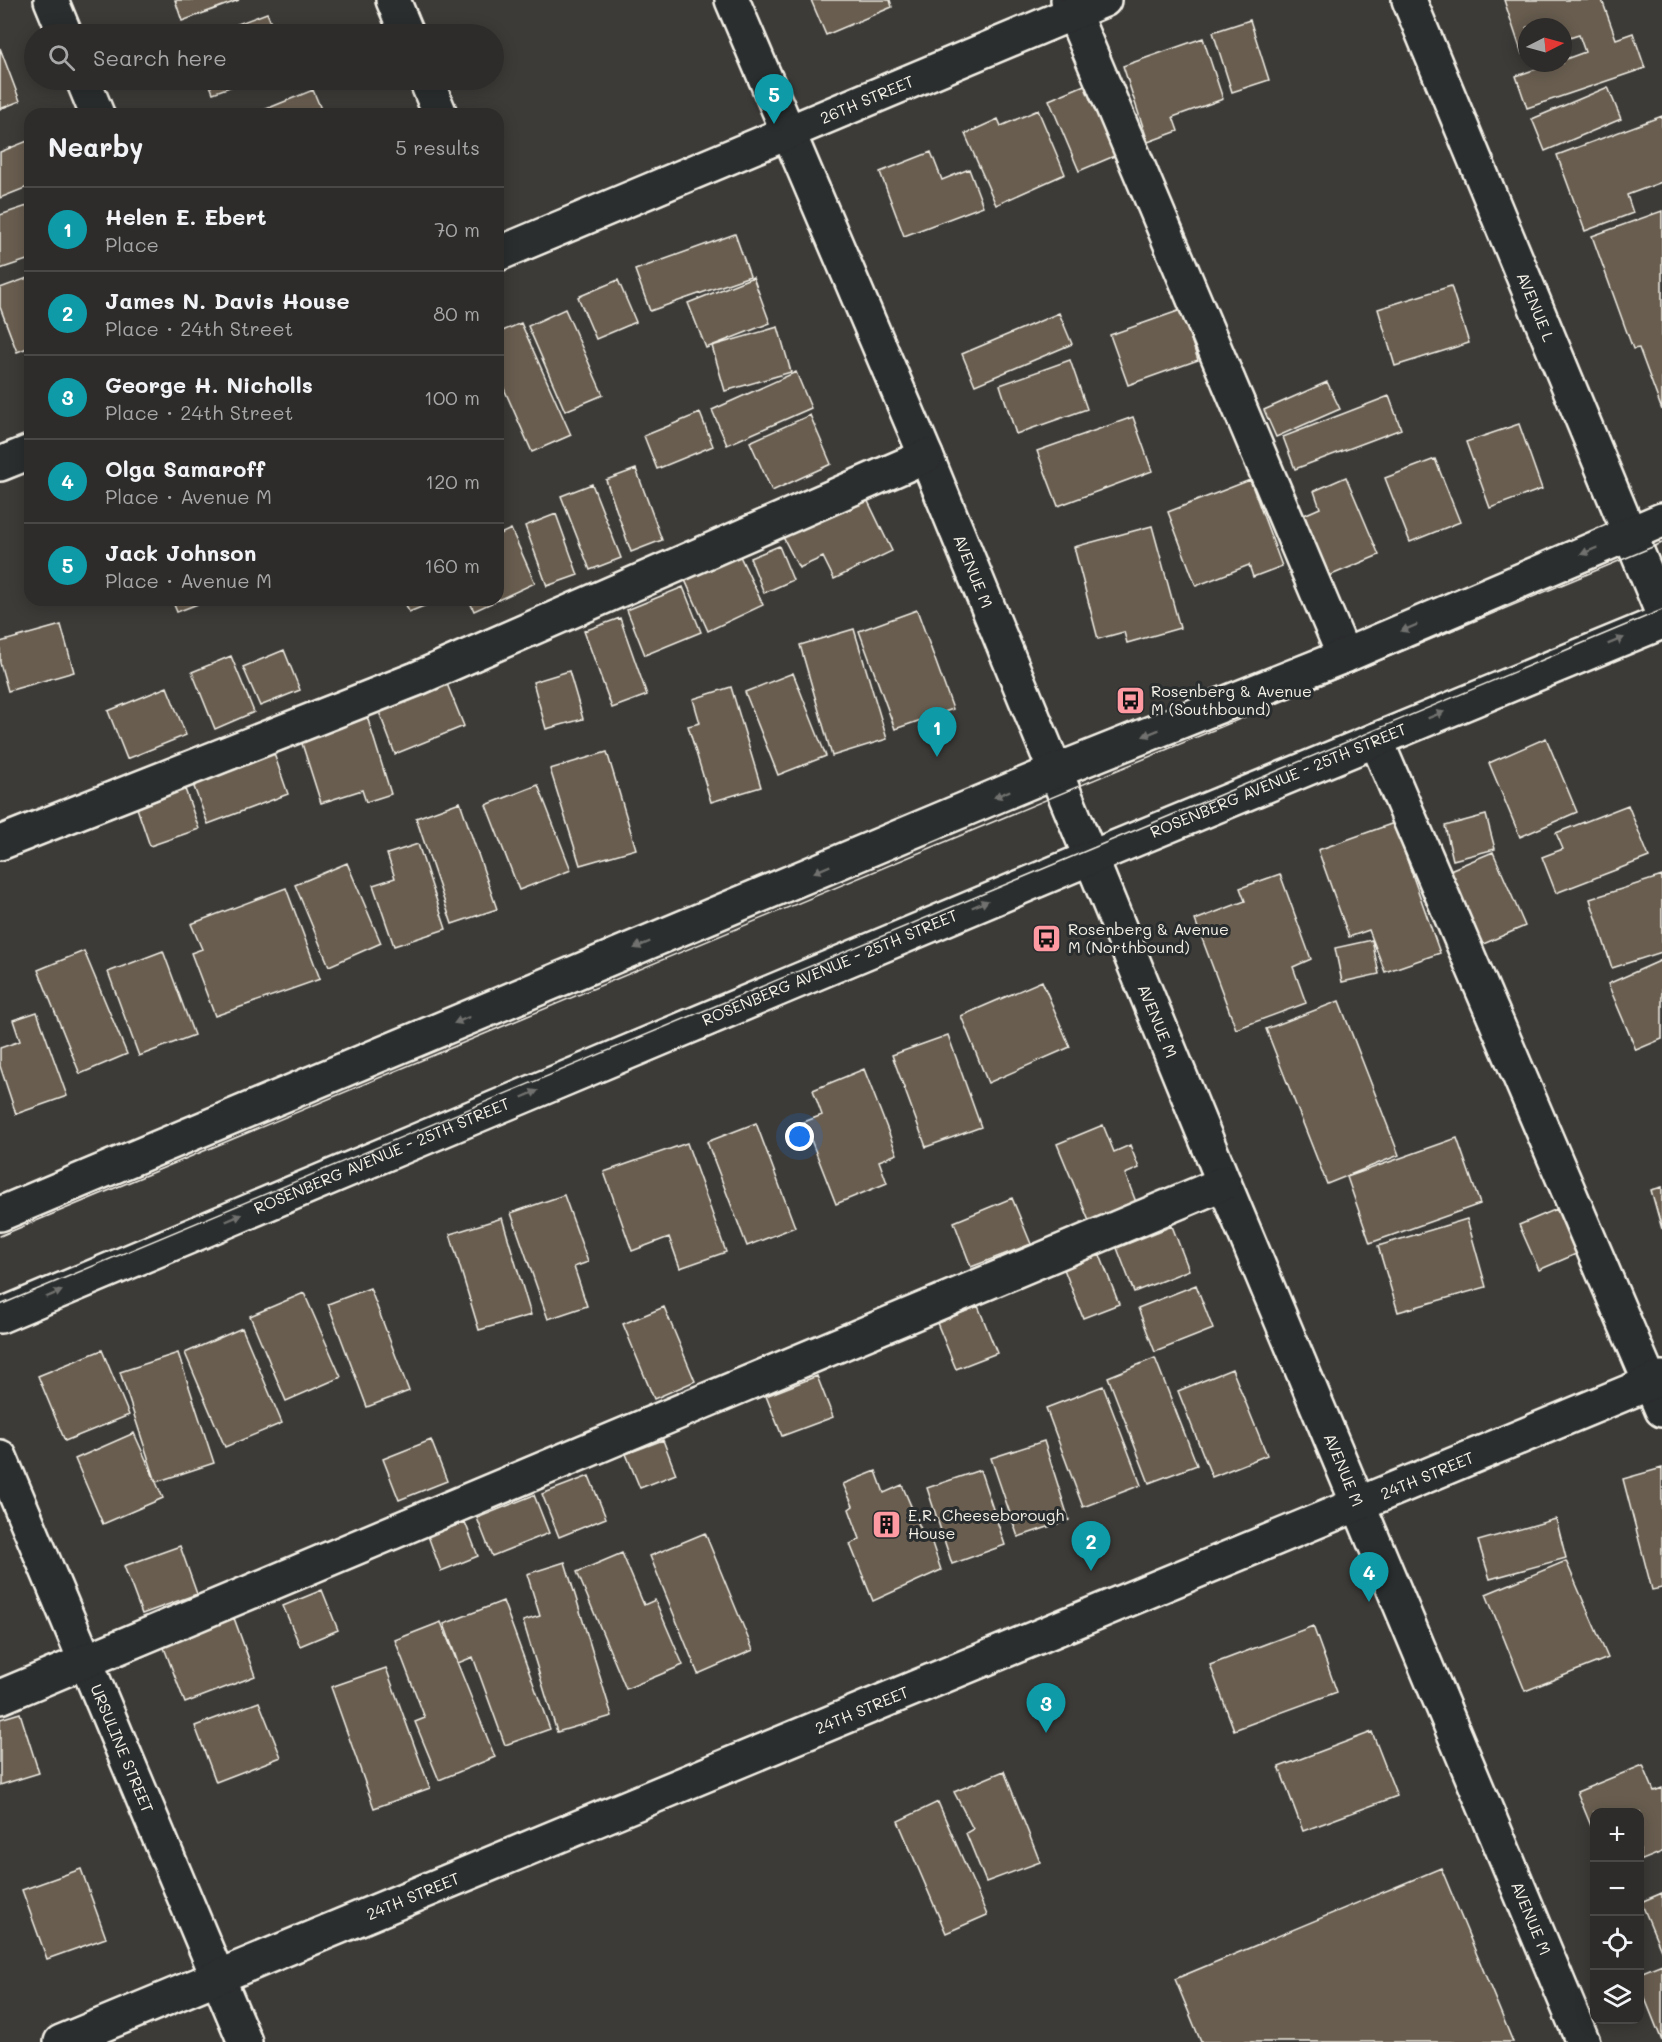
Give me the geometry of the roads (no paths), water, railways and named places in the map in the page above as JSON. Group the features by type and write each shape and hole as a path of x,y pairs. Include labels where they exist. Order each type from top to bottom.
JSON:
{"street":[{"path":"51,0 61,24"},
{"path":"393,0 403,24"},
{"name":"AVENUE M","path":"732,0 926,456 1224,1183 1360,1503 1583,2042"},
{"name":"26TH STREET","path":"504,250 788,132 1070,6 1104,0"},
{"name":"AVENUE L","path":"1408,0 1662,612"},
{"path":"1070,6 1344,656"},
{"path":"87,90 95,108"},
{"path":"430,90 438,108"},
{"path":"0,464 24,454"},
{"path":"0,843 416,678 926,456"},
{"path":"0,1214 1056,771 1344,656 1662,520"},
{"name":"ROSENBERG AVENUE - 25TH STREET","path":"0,1316 1090,858 1662,622"},
{"path":"1376,740 1658,1390"},
{"path":"0,1697 1224,1183"},
{"name":"24TH STREET","path":"61,2042 1360,1503 1658,1390"},
{"name":"URSULINE STREET","path":"0,1456 245,2042"}],"tram line":[{"path":"0,1236 1662,543"},
{"path":"0,1305 1662,610"}],"place":[{"name":"Jack Johnson","path":"774,124"},
{"name":"Rosenberg & Avenue M (Southbound)","path":"1130,700"},
{"name":"Helen E. Ebert","path":"937,757"},
{"name":"Rosenberg & Avenue M (Northbound)","path":"1047,938"},
{"name":"E.R. Cheeseborough House","path":"887,1524"},
{"name":"James N. Davis House","path":"1091,1571"},
{"name":"Olga Samaroff","path":"1369,1602"},
{"name":"George H. Nicholls","path":"1046,1733"}]}
